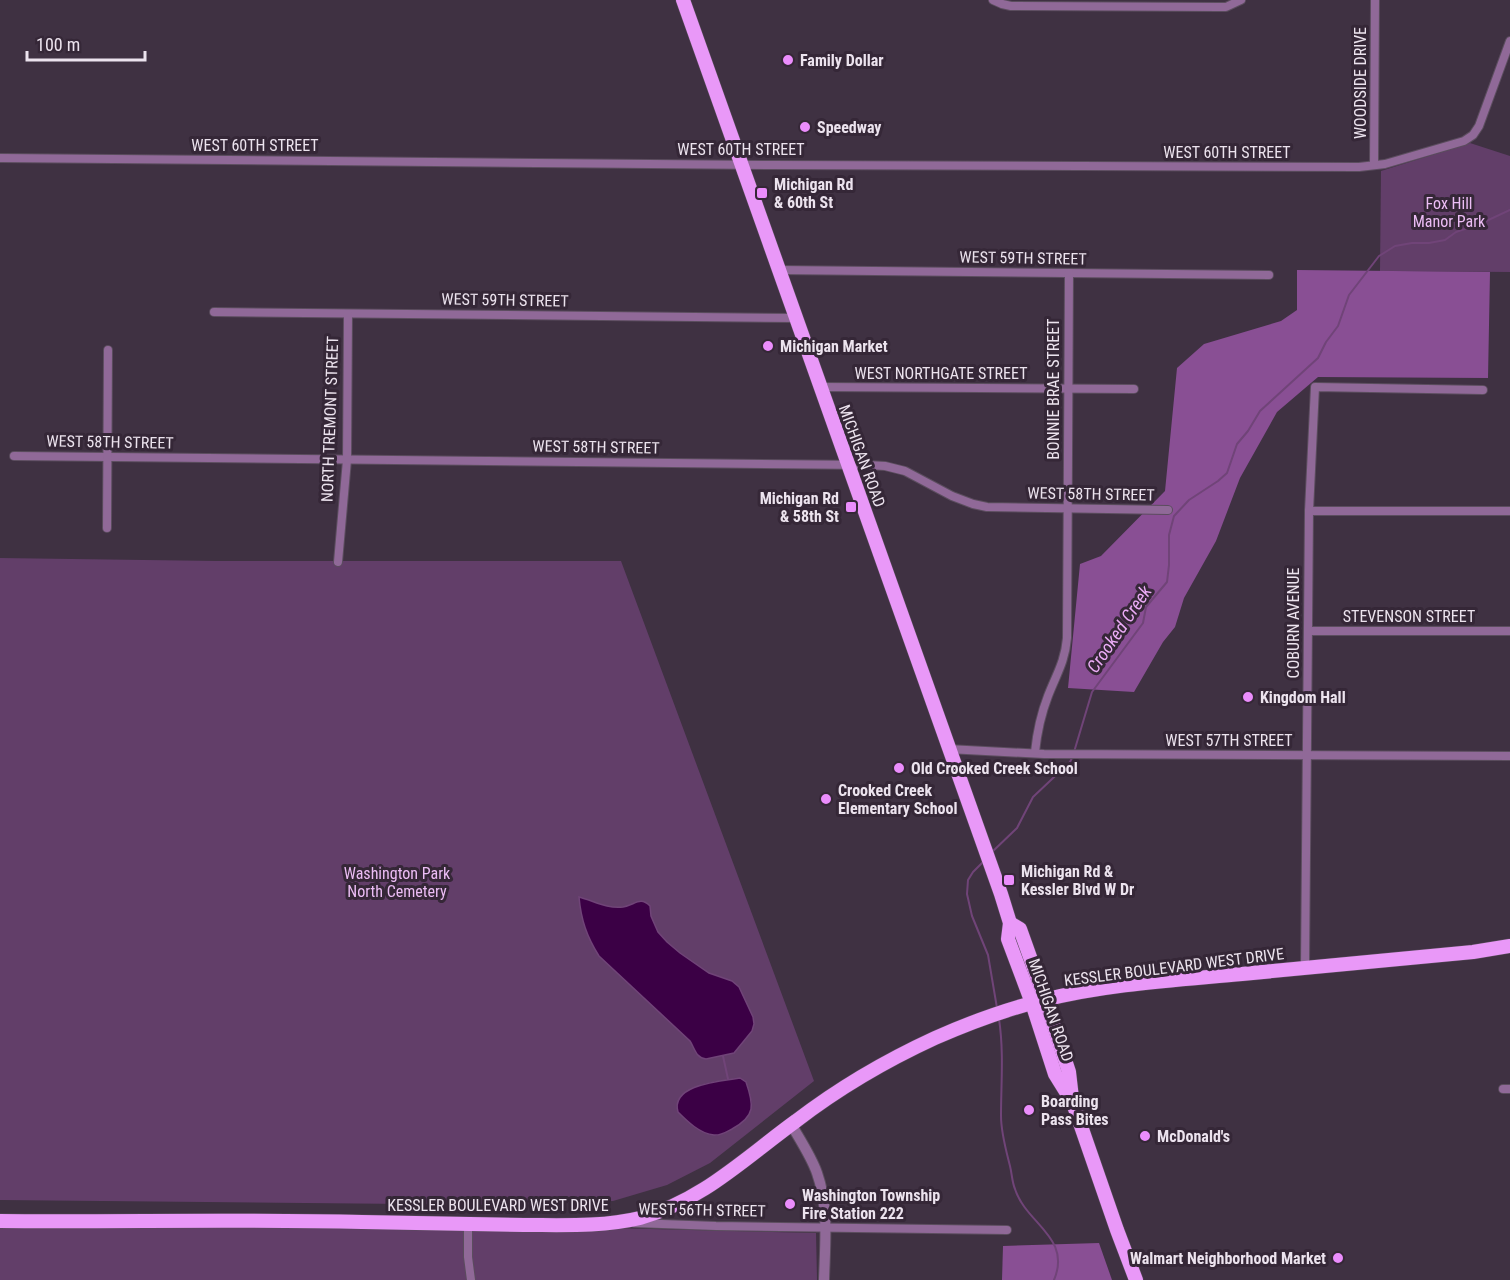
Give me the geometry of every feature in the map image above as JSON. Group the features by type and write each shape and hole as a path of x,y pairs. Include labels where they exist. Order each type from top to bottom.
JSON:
{"main road":[{"name":"MICHIGAN ROAD","path":"683,0 996,880 1010,923 1008,939 1039,1001 1055,1074 1073,1103 1136,1280"},
{"name":"KESSLER BOULEVARD WEST DRIVE","path":"0,1221 281,1220 562,1225 613,1223 640,1218 702,1191 730,1173 790,1124 835,1092 888,1061 936,1038 1015,1008 1039,1001 1117,987 1473,952 1510,946"}],"street":[{"path":"993,0 1011,6 1141,3 1226,7 1241,0"},
{"name":"WOODSIDE DRIVE","path":"1374,165 1375,0"},
{"name":"WEST 60TH STREET","path":"0,158 740,165 1359,167 1392,162 1464,141 1475,133 1510,41"},
{"name":"WEST 59TH STREET","path":"778,270 1269,276"},
{"name":"BONNIE BRAE STREET","path":"1039,753 1038,730 1048,695 1061,668 1066,650 1069,273"},
{"name":"WEST 59TH STREET","path":"214,312 796,318"},
{"name":"NORTH TREMONT STREET","path":"338,562 347,460 348,314"},
{"path":"107,528 108,350"},
{"name":"WEST NORTHGATE STREET","path":"820,387 1134,389"},
{"name":"COBURN AVENUE","path":"1305,968 1309,511 1315,387 1483,390"},
{"name":"WEST 58TH STREET","path":"14,456 878,465 905,471 952,496 980,506 1168,510"},
{"path":"1309,511 1510,512"},
{"name":"STEVENSON STREET","path":"1308,631 1510,631"},
{"name":"WEST 57TH STREET","path":"948,749 1084,754 1510,756"},
{"path":"790,1124 817,1171 824,1201 824,1280"},
{"name":"WEST 56TH STREET","path":"613,1223 1007,1230"},
{"path":"468,1224 471,1280"}],"green space":[{"name":"Fox Hill Manor Park","path":"1470,143 1510,156 1510,272 1380,271 1381,171"},
{"name":"Washington Park North Cemetery","path":"0,558 217,561 621,561 814,1081 710,1163 667,1185 613,1201 510,1205 0,1200"},
{"path":"281,1220 816,1233 817,1280 0,1280 0,1221"}],"shaded area":[{"path":"1297,270 1490,272 1488,378 1318,377 1277,412 1240,478 1216,541 1184,598 1175,627 1163,642 1134,692 1068,688 1080,564 1101,556 1165,491 1177,368 1204,344 1281,321 1297,310"},
{"path":"579,897 611,907 623,907 640,901 646,903 650,906 651,916 658,932 667,942 709,973 732,981 739,987 754,1024 752,1031 734,1053 706,1059 700,1057 690,1041 599,956 585,928"},
{"path":"740,1078 746,1082 751,1097 751,1109 740,1124 723,1134 714,1135 704,1132 678,1112 678,1103 682,1095 689,1090 710,1083"},
{"path":"1099,1243 1112,1280 1002,1280 1003,1246"}],"waterway":[{"name":"Crooked Creek","path":"1074,752 1092,692 1143,623 1146,607 1167,582 1169,535 1174,516 1189,500 1227,473 1237,444 1260,411 1318,358 1338,326 1349,295 1379,256 1395,246 1445,240 1456,232 1510,210"},
{"name":"Crooked Creek","path":"991,853 1017,828 1033,797 1072,758"},
{"name":"Crooked Creek","path":"983,862 968,880 967,894 972,916 988,955 997,1008"},
{"name":"Crooked Creek","path":"999,1019 1002,1056 1001,1122 1013,1184 1028,1212 1045,1231 1057,1253 1058,1265 1054,1280"},
{"path":"723,1056 728,1079"}],"place":[{"name":"Family Dollar","path":"788,60"},
{"name":"Speedway","path":"805,127"},
{"name":"Michigan Rd & 60th St","path":"762,193"},
{"name":"Michigan Market","path":"768,346"},
{"name":"Michigan Rd & 58th St","path":"851,507"},
{"name":"Kingdom Hall","path":"1248,697"},
{"name":"Old Crooked Creek School","path":"899,768"},
{"name":"Crooked Creek Elementary School","path":"826,799"},
{"name":"Michigan Rd & Kessler Blvd W Dr","path":"1009,880"},
{"name":"Boarding Pass Bites","path":"1029,1110"},
{"name":"McDonald's","path":"1145,1136"},
{"name":"Washington Township Fire Station 222","path":"790,1204"},
{"name":"Walmart Neighborhood Market","path":"1338,1258"}]}
